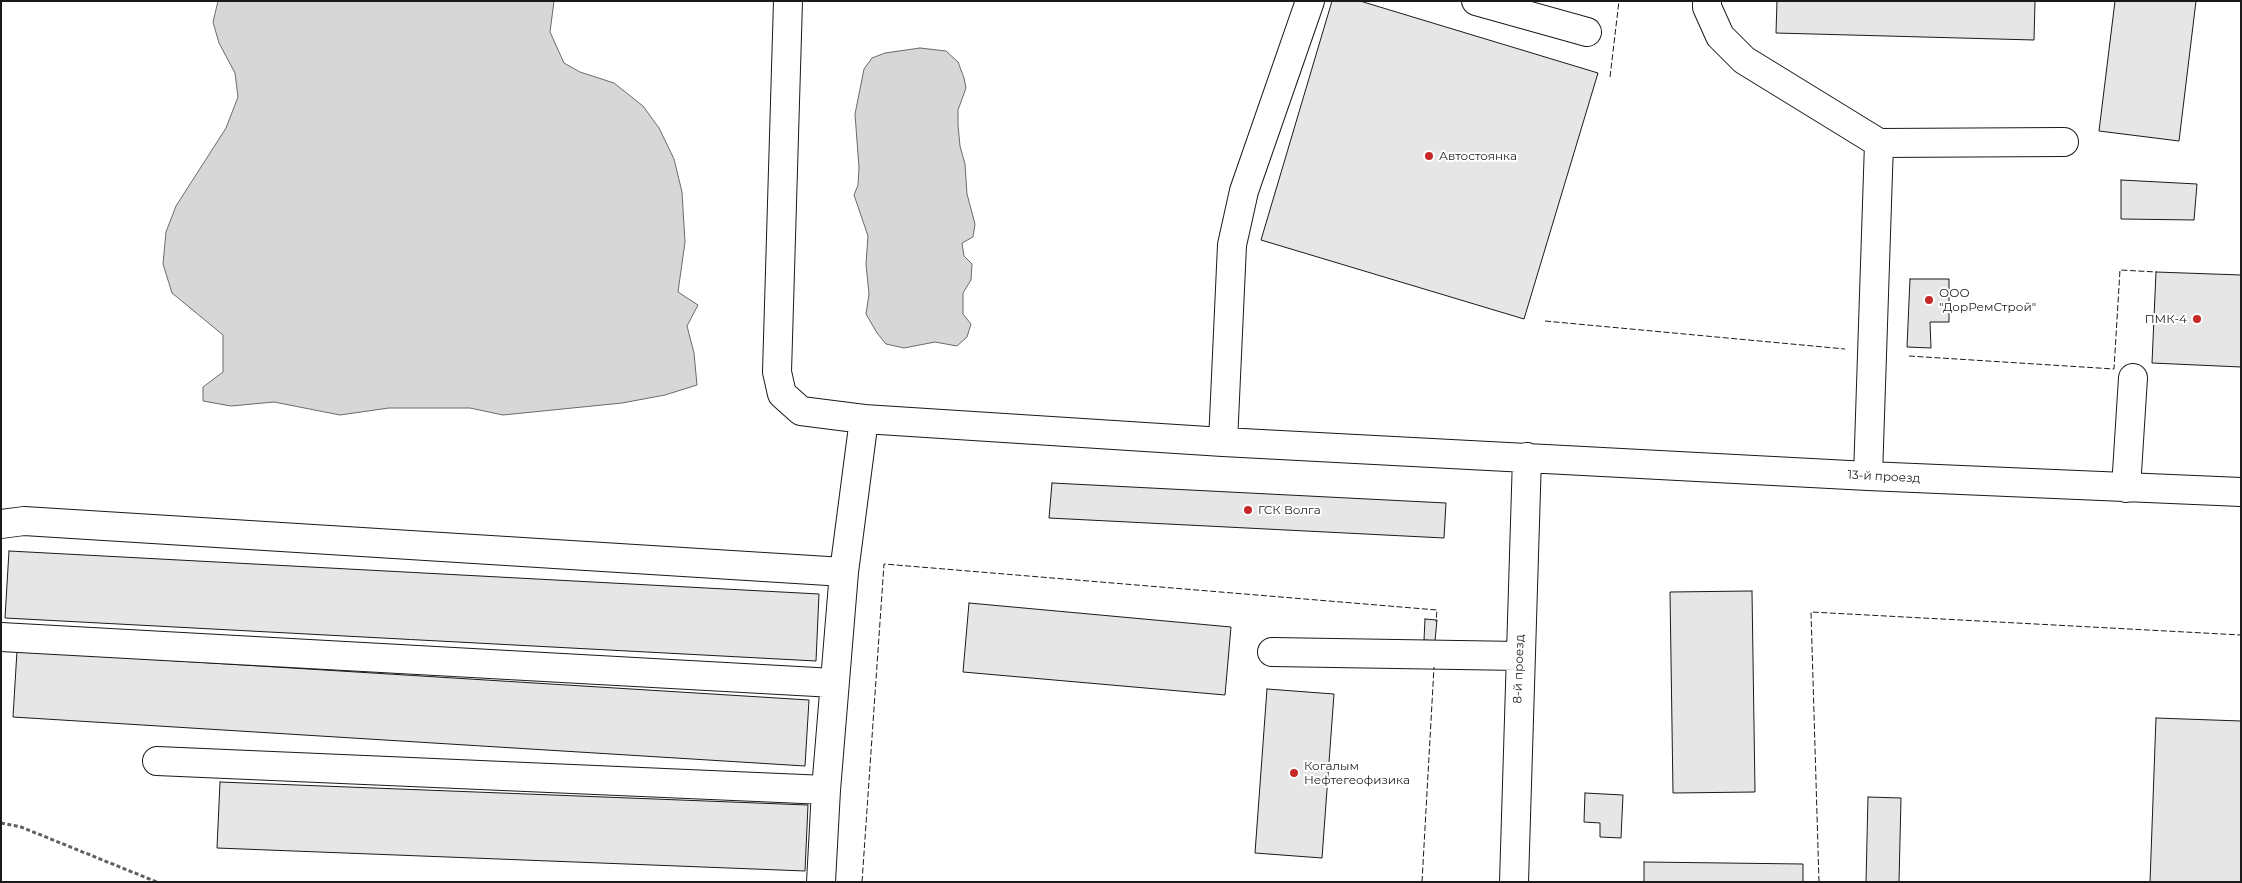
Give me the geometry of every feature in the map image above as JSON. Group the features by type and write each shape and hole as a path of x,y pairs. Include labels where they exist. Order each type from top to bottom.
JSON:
{"street":[{"name":"13-й проезд","path":"788,1 777,372 782,394 801,411 864,420 1223,442 1868,476 2241,492"},
{"path":"1223,442 1232,245 1244,191 1310,1"},
{"path":"1476,1 1587,32"},
{"path":"1707,1 1707,7 1720,36 1744,60 1879,143 2064,142"},
{"path":"1868,476 1879,143"},
{"path":"2126,488 2133,378"},
{"path":"821,882 826,790 844,572 864,420"},
{"name":"8-й проезд","path":"1514,882 1527,457"},
{"path":"1,524 24,521 844,572"},
{"path":"1,637 834,683"},
{"path":"1272,652 1520,656"},
{"path":"157,761 826,790"}],"path":[{"path":"1,823 22,827 158,882"}],"shaded area":[{"path":"218,1 554,1 550,32 564,63 580,72 614,83 643,106 659,128 674,159 682,192 685,242 678,292 698,305 687,326 694,353 697,385 665,395 622,403 503,415 470,408 389,408 340,415 274,402 231,406 203,401 203,387 223,372 223,335 172,293 163,264 166,232 176,206 226,128 238,97 235,73 219,43 213,22"},
{"path":"920,48 946,51 958,62 966,88 958,110 958,125 960,146 965,164 967,194 975,224 973,237 962,243 964,256 972,264 971,280 963,293 963,314 971,324 967,337 957,346 935,342 904,348 886,344 866,314 869,294 866,264 868,236 854,195 858,185 859,168 855,114 864,69 872,58 885,53"}],"building":[{"name":"Автостоянка","path":"1332,1 1360,1 1598,73 1524,319 1261,240"},
{"path":"1777,1 2035,1 2034,40 1776,33"},
{"path":"2115,1 2196,1 2179,141 2099,131"},
{"path":"2121,180 2197,184 2194,220 2121,219"},
{"name":"ПМК-4","path":"2156,272 2241,275 2241,367 2152,363"},
{"name":"ООО \"ДорРемСтрой\"","path":"1910,279 1949,279 1949,322 1930,322 1931,348 1907,347"},
{"name":"ГСК Волга","path":"1052,483 1446,503 1444,538 1049,518"},
{"path":"9,551 819,594 816,661 5,618"},
{"path":"1752,591 1755,792 1673,793 1670,592"},
{"path":"969,603 1231,627 1225,695 963,672"},
{"path":"1425,619 1437,620 1435,641 1424,640"},
{"path":"17,651 809,700 805,766 13,717"},
{"name":"Когалым Нефтегеофизика","path":"1267,689 1334,694 1322,858 1255,853"},
{"path":"2156,718 2241,721 2241,882 2150,882"},
{"path":"220,782 808,805 805,871 217,848"},
{"path":"1585,793 1623,795 1621,838 1600,837 1600,823 1584,822"},
{"path":"1868,797 1901,798 1899,882 1866,882"},
{"path":"1644,862 1803,864 1803,882 1644,882"}],"fence":[{"path":"1610,77 1619,1"},
{"path":"1909,356 2114,369 2120,270 2156,272"},
{"path":"1545,321 1845,349"},
{"path":"862,882 884,564 1437,610 1436,622"},
{"path":"1819,882 1811,612 2241,635"},
{"path":"1422,882 1434,667"}],"place":[{"name":"Автостоянка","path":"1429,156"},
{"name":"ООО \"ДорРемСтрой\"","path":"1929,300"},
{"name":"ПМК-4","path":"2197,319"},
{"name":"ГСК Волга","path":"1248,510"},
{"name":"Когалым Нефтегеофизика","path":"1294,773"}]}
